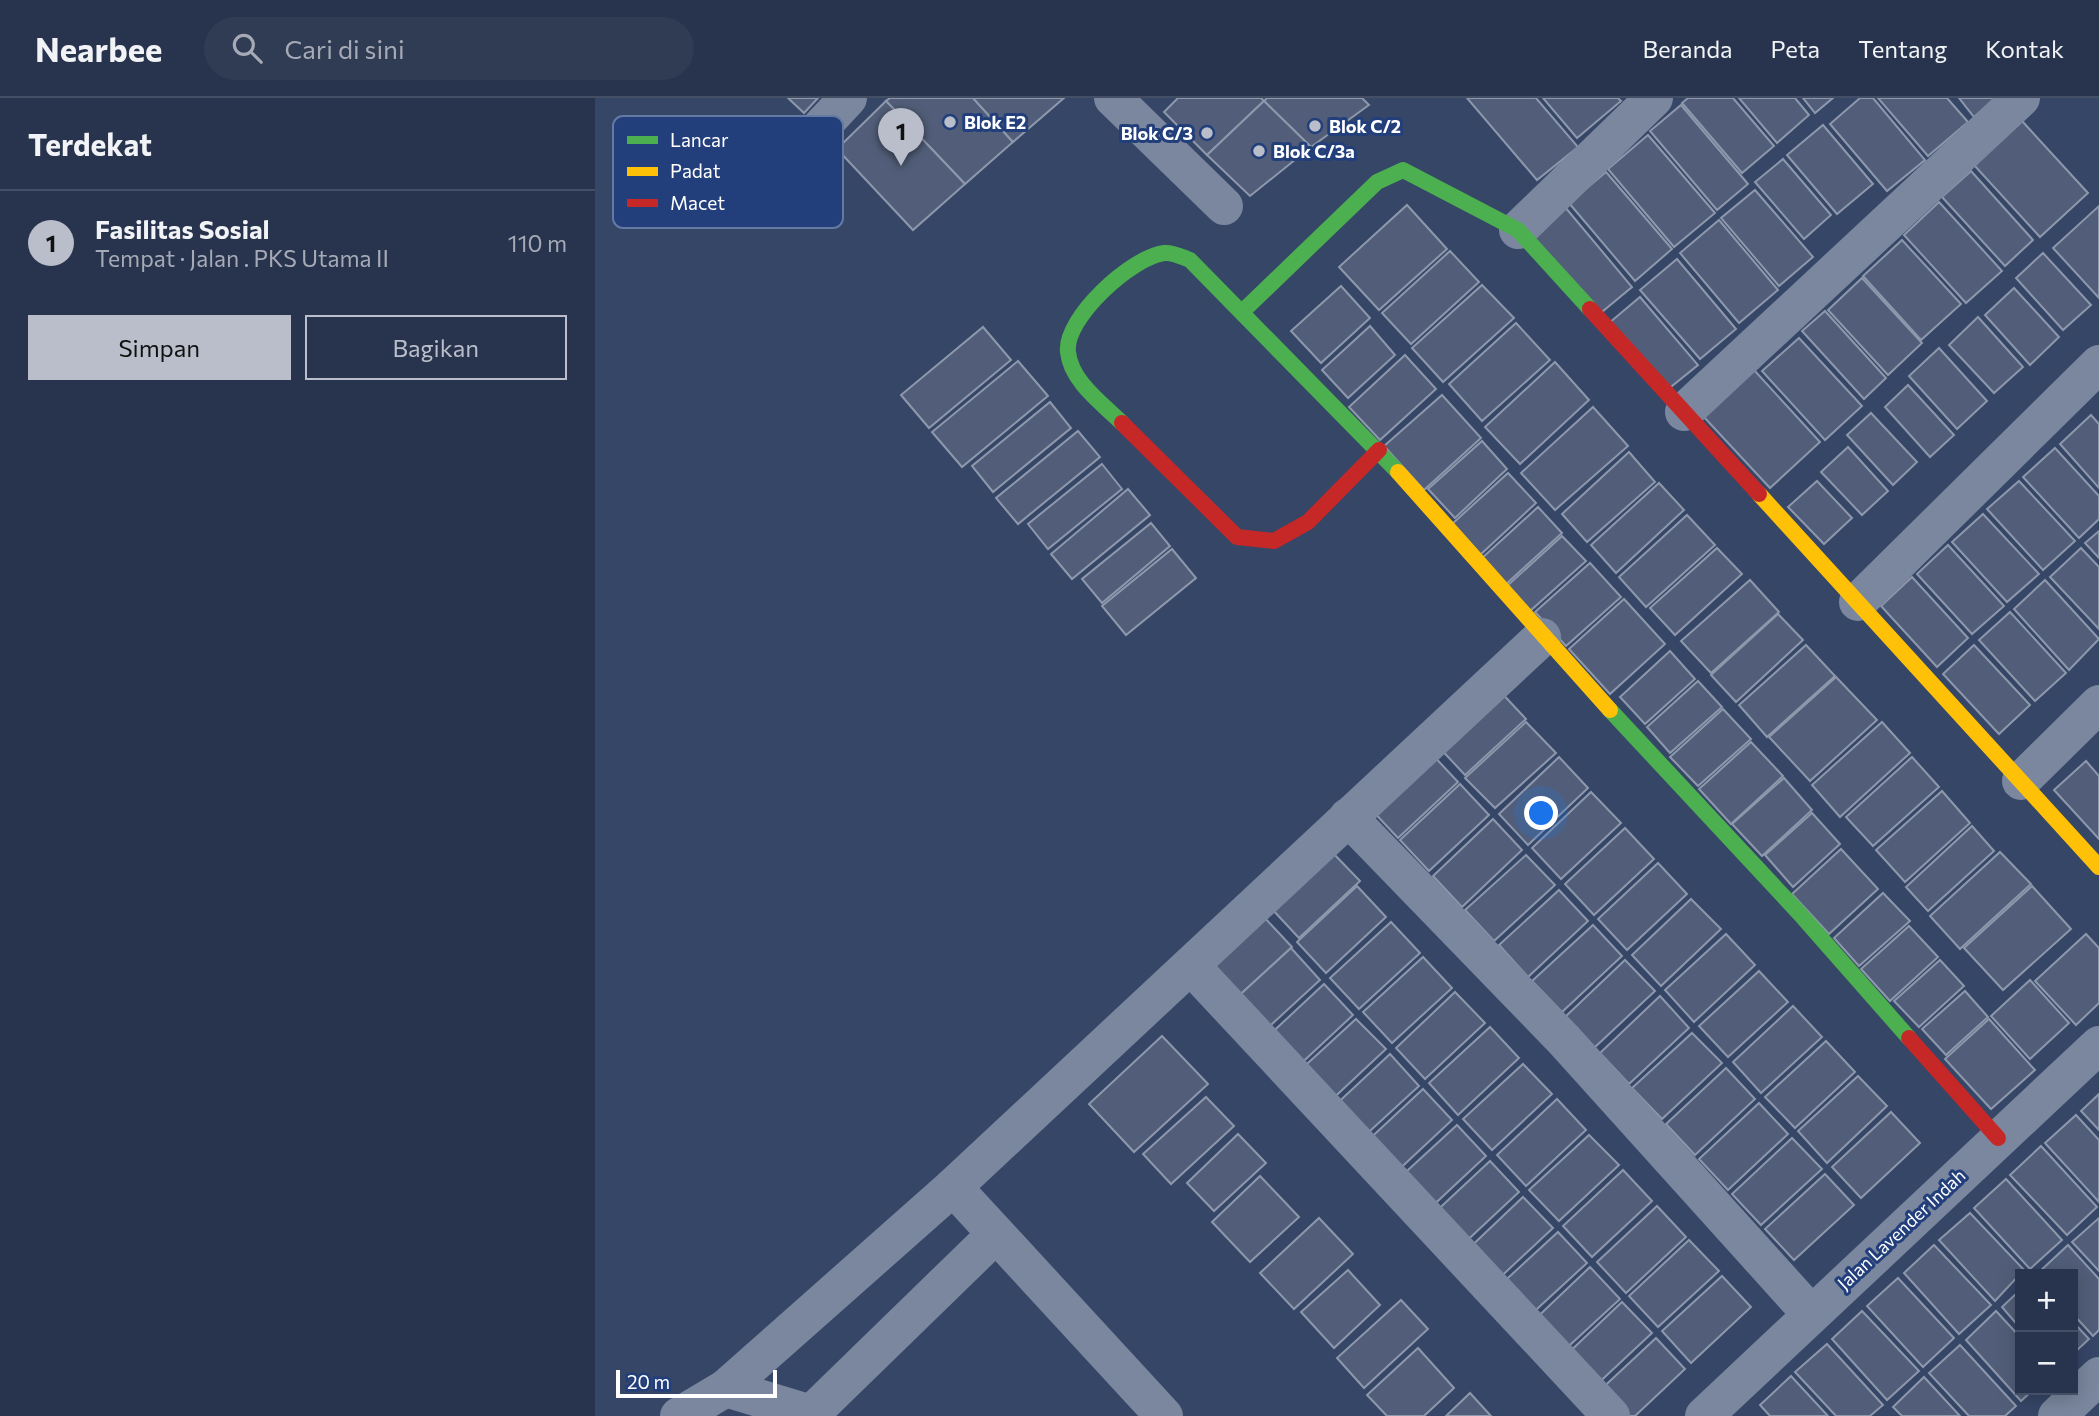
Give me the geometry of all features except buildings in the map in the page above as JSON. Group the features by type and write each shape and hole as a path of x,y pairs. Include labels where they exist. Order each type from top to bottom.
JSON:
{"street":[{"path":"831,116 848,98"},
{"path":"1518,230 1654,98"},
{"path":"1684,412 2021,98"},
{"path":"1130,104 1224,206"},
{"path":"1242,312 1377,182 1403,170 1518,230 2099,867"},
{"path":"1379,450 1308,522 1274,541 1237,537 1082,383 1068,363 1068,336 1079,318 1131,267 1164,253 1190,260 1379,450 1542,637 1799,913 1998,1138"},
{"path":"1858,602 2099,364"},
{"path":"679,1416 726,1388 954,1187 1542,637"},
{"path":"2021,781 2099,704"},
{"path":"1347,817 1564,1040 1811,1314"},
{"path":"1192,967 1611,1416"},
{"name":"Jalan Lavender Indah","path":"1704,1416 2099,1045"},
{"path":"954,1187 995,1235 1164,1416"},
{"path":"726,1388 812,1415 995,1235"},
{"path":"2057,1416 2099,1377"}],"traffic: fast":[{"path":"1242,312 1377,182 1403,170 1518,230 1590,309"},
{"path":"1122,423 1081,383 1070,363 1070,338 1088,307 1119,277 1151,257 1171,253 1190,260 1398,472"},
{"path":"1610,710 1799,913 1909,1038"}],"traffic: slow":[{"path":"1398,472 1610,710"},
{"path":"1759,494 2099,867"}],"traffic: jam":[{"path":"1590,309 1759,494"},
{"path":"1122,423 1237,537 1274,541 1308,522 1379,450"},
{"path":"1909,1038 1998,1138"}],"place":[{"name":"Blok E2","path":"950,122"},
{"name":"Blok C/2","path":"1315,126"},
{"name":"Blok C/3","path":"1207,133"},
{"name":"Blok C/3a","path":"1259,151"},
{"name":"Fasilitas Sosial","path":"901,166"}]}
